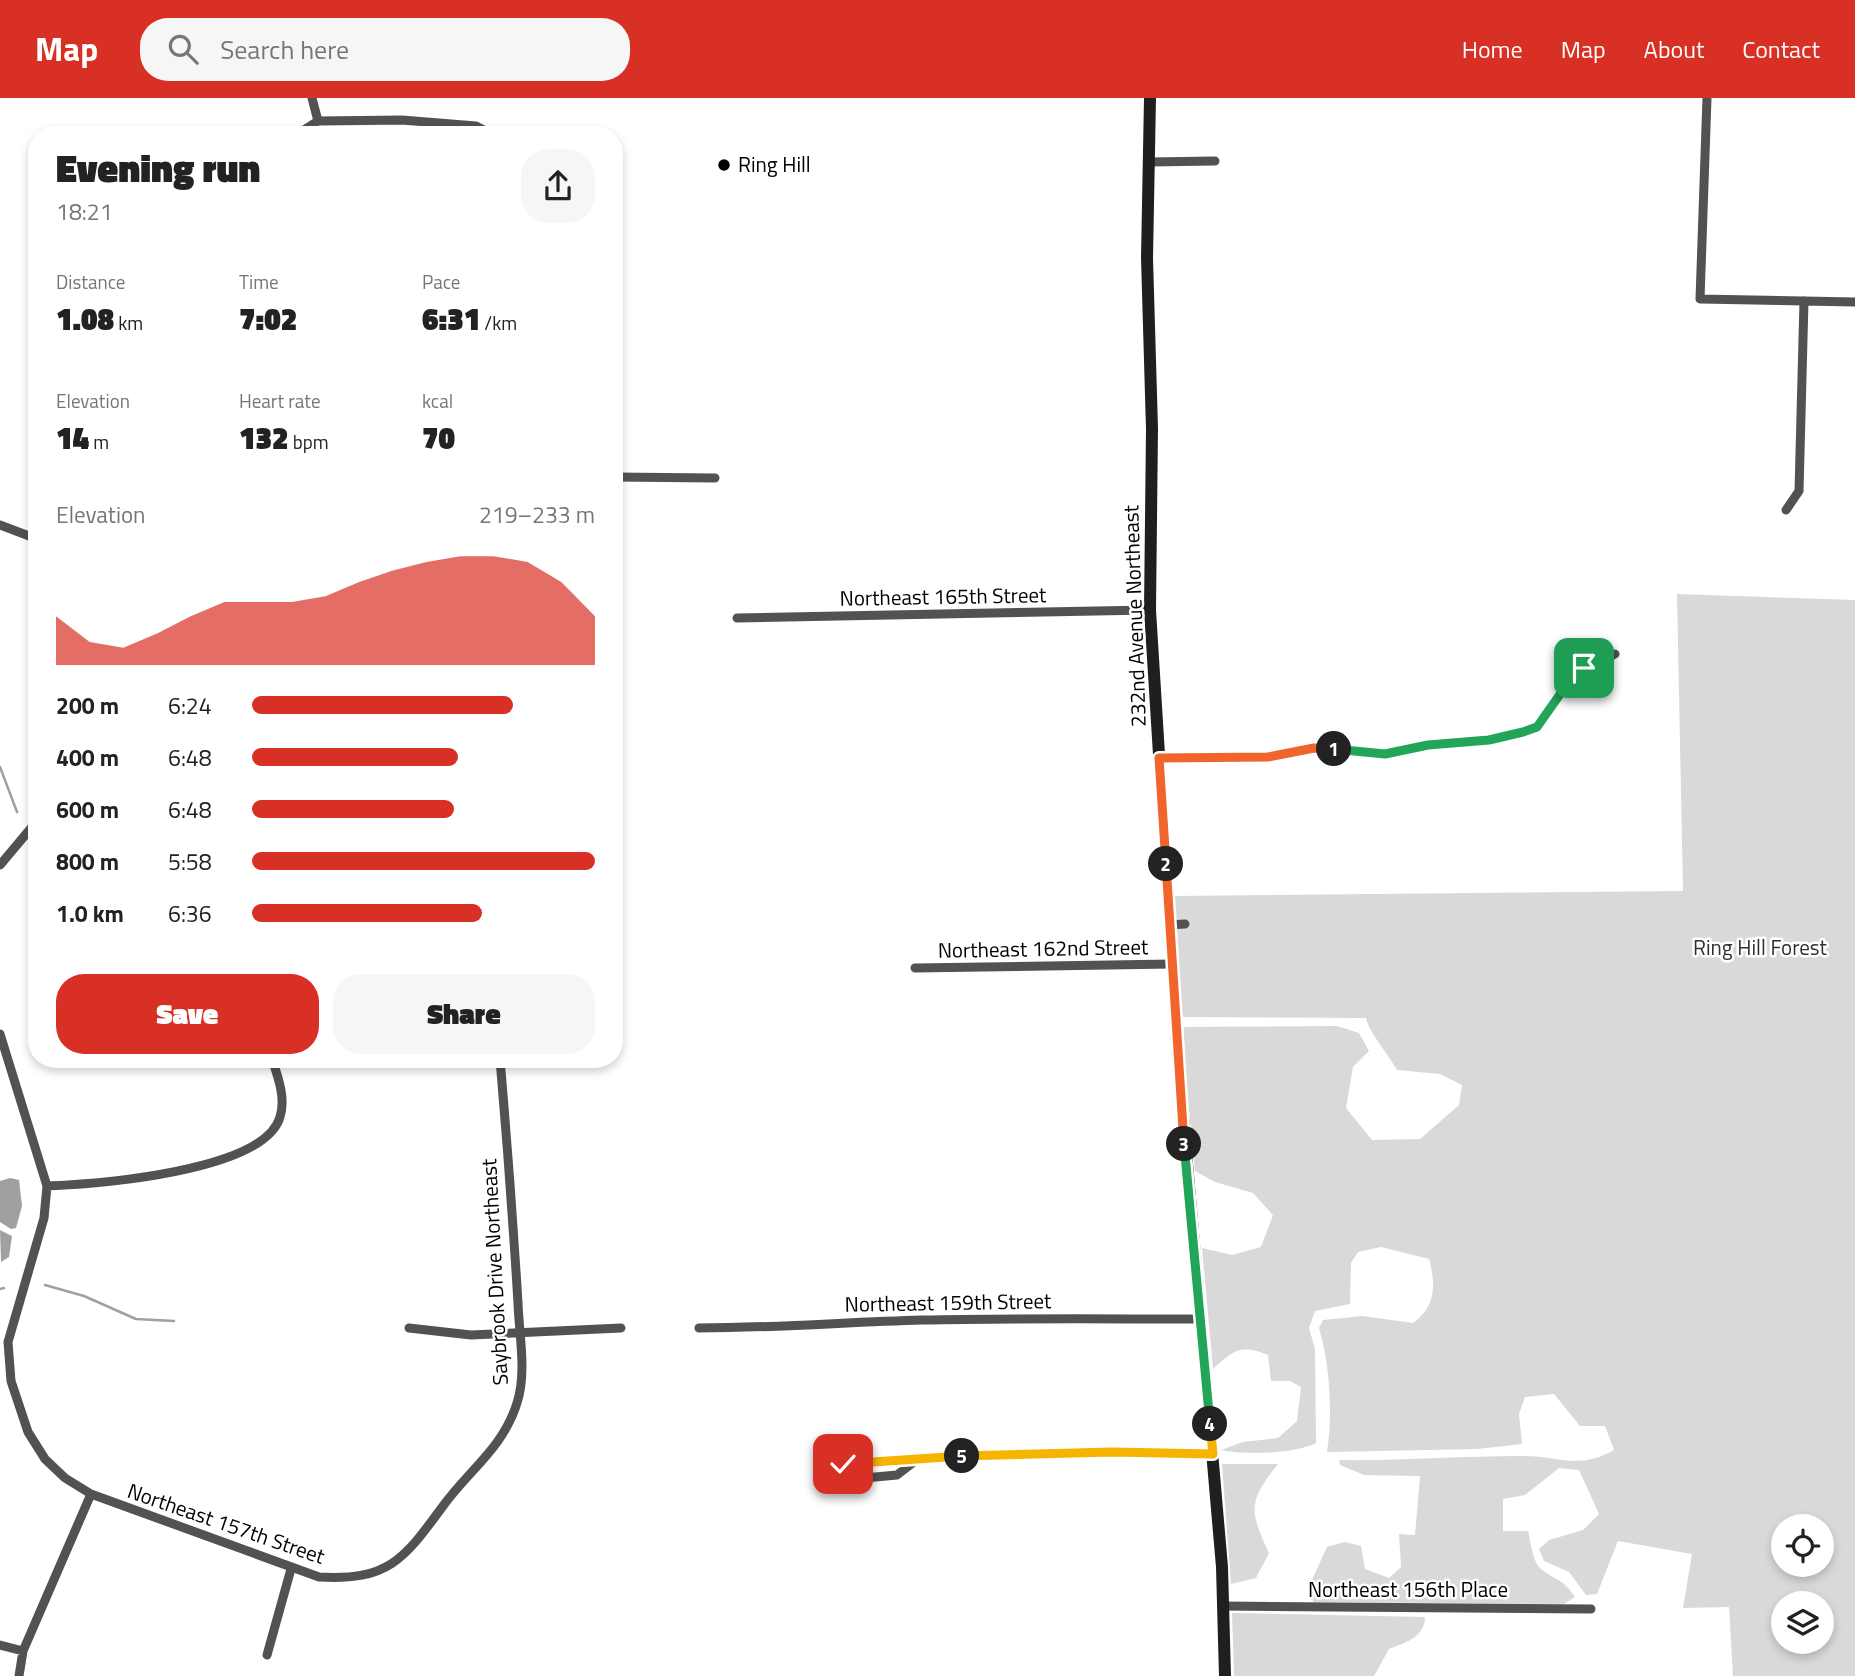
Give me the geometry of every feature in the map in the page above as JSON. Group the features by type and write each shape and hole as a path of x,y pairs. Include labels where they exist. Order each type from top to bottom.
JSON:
{"street":[{"path":"312,98 318,121"},
{"name":"232nd Avenue Northeast","path":"1150,98 1147,258 1152,429 1150,610 1169,925 1224,1606 1225,1676"},
{"path":"1707,98 1700,299 1855,302"},
{"path":"310,126 318,121 402,120 476,126"},
{"path":"1149,162 1214,161"},
{"path":"1786,510 1799,491 1804,301"},
{"path":"623,477 715,478"},
{"path":"0,525 28,536"},
{"name":"Northeast 165th Street","path":"737,618 1150,610"},
{"path":"1159,758 1268,757 1314,748 1385,754 1428,745 1489,740 1537,727 1568,683 1584,668 1615,654"},
{"path":"0,864 28,831"},
{"path":"1169,925 1185,924"},
{"name":"Northeast 162nd Street","path":"915,968 1172,964"},
{"path":"0,1034 47,1186 44,1218 4,1342"},
{"path":"47,1186 141,1179 228,1156 260,1142 272,1131 280,1117 280,1084 275,1068"},
{"name":"Saybrook Drive Northeast","path":"392,1566 408,1552 449,1497 502,1437 517,1402 521,1379 519,1333 501,1068"},
{"name":"Northeast 159th Street","path":"699,1328 761,1328 794,1324 953,1319 1199,1319"},
{"path":"408,1328 471,1335 621,1328"},
{"name":"Northeast 157th Street","path":"4,1342 11,1381 28,1432 55,1469 91,1494 319,1577 344,1579 367,1575 392,1566"},
{"path":"919,1458 897,1475 843,1480 839,1472 843,1464 919,1458 1112,1452 1213,1454"},
{"path":"19,1676 23,1651 91,1494"},
{"path":"267,1655 291,1569"},
{"name":"Northeast 156th Place","path":"1224,1606 1591,1609"},
{"path":"0,1645 23,1651"}],"green space":[{"name":"Ring Hill Forest","path":"1677,594 1855,600 1855,1676 1733,1676 1729,1607 1683,1608 1692,1554 1618,1541 1597,1594 1586,1595 1569,1572 1544,1561 1539,1549 1549,1540 1583,1530 1599,1514 1579,1470 1559,1468 1525,1495 1503,1499 1503,1531 1528,1531 1538,1566 1566,1586 1575,1597 1564,1604 1313,1602 1310,1584 1327,1547 1345,1542 1361,1546 1365,1569 1389,1578 1401,1567 1399,1534 1415,1535 1420,1476 1364,1475 1340,1465 1339,1460 1534,1456 1578,1461 1589,1460 1614,1450 1605,1426 1580,1426 1554,1394 1525,1397 1519,1414 1522,1444 1477,1449 1327,1452 1330,1406 1326,1358 1319,1328 1323,1320 1363,1316 1413,1323 1430,1302 1433,1278 1429,1259 1381,1247 1358,1252 1351,1263 1350,1304 1315,1311 1309,1328 1315,1349 1316,1443 1307,1447 1269,1452 1242,1453 1221,1450 1243,1442 1278,1438 1297,1421 1301,1387 1290,1381 1271,1381 1268,1355 1251,1350 1232,1353 1213,1369 1202,1248 1232,1255 1261,1247 1273,1215 1253,1193 1215,1182 1195,1171 1181,1027 1337,1026 1359,1033 1369,1051 1353,1067 1346,1108 1372,1140 1420,1139 1459,1105 1462,1085 1440,1074 1397,1070 1366,1018 1180,1017 1173,896 1683,891"},
{"path":"1222,1464 1278,1464 1261,1488 1255,1507 1258,1526 1269,1553 1256,1578 1231,1584"},
{"path":"1232,1613 1425,1617 1422,1630 1418,1634 1389,1649 1374,1676 1234,1676"}],"shaded area":[{"path":"10,1178 19,1180 22,1206 16,1228 11,1229 0,1222 0,1181"},
{"path":"0,1230 12,1236 9,1257 1,1262"}],"waterway":[{"path":"0,767 17,812"},
{"path":"45,1285 84,1296 136,1319 174,1321"},
{"path":"0,1289 4,1288"}],"place":[{"name":"Ring Hill","path":"724,165"}],"route":[{"path":"843,1464 942,1456 1112,1452 1213,1454 1188,1190 1159,758 1268,757 1314,748 1385,754 1428,745 1489,740 1537,727 1568,683 1584,668"}]}
